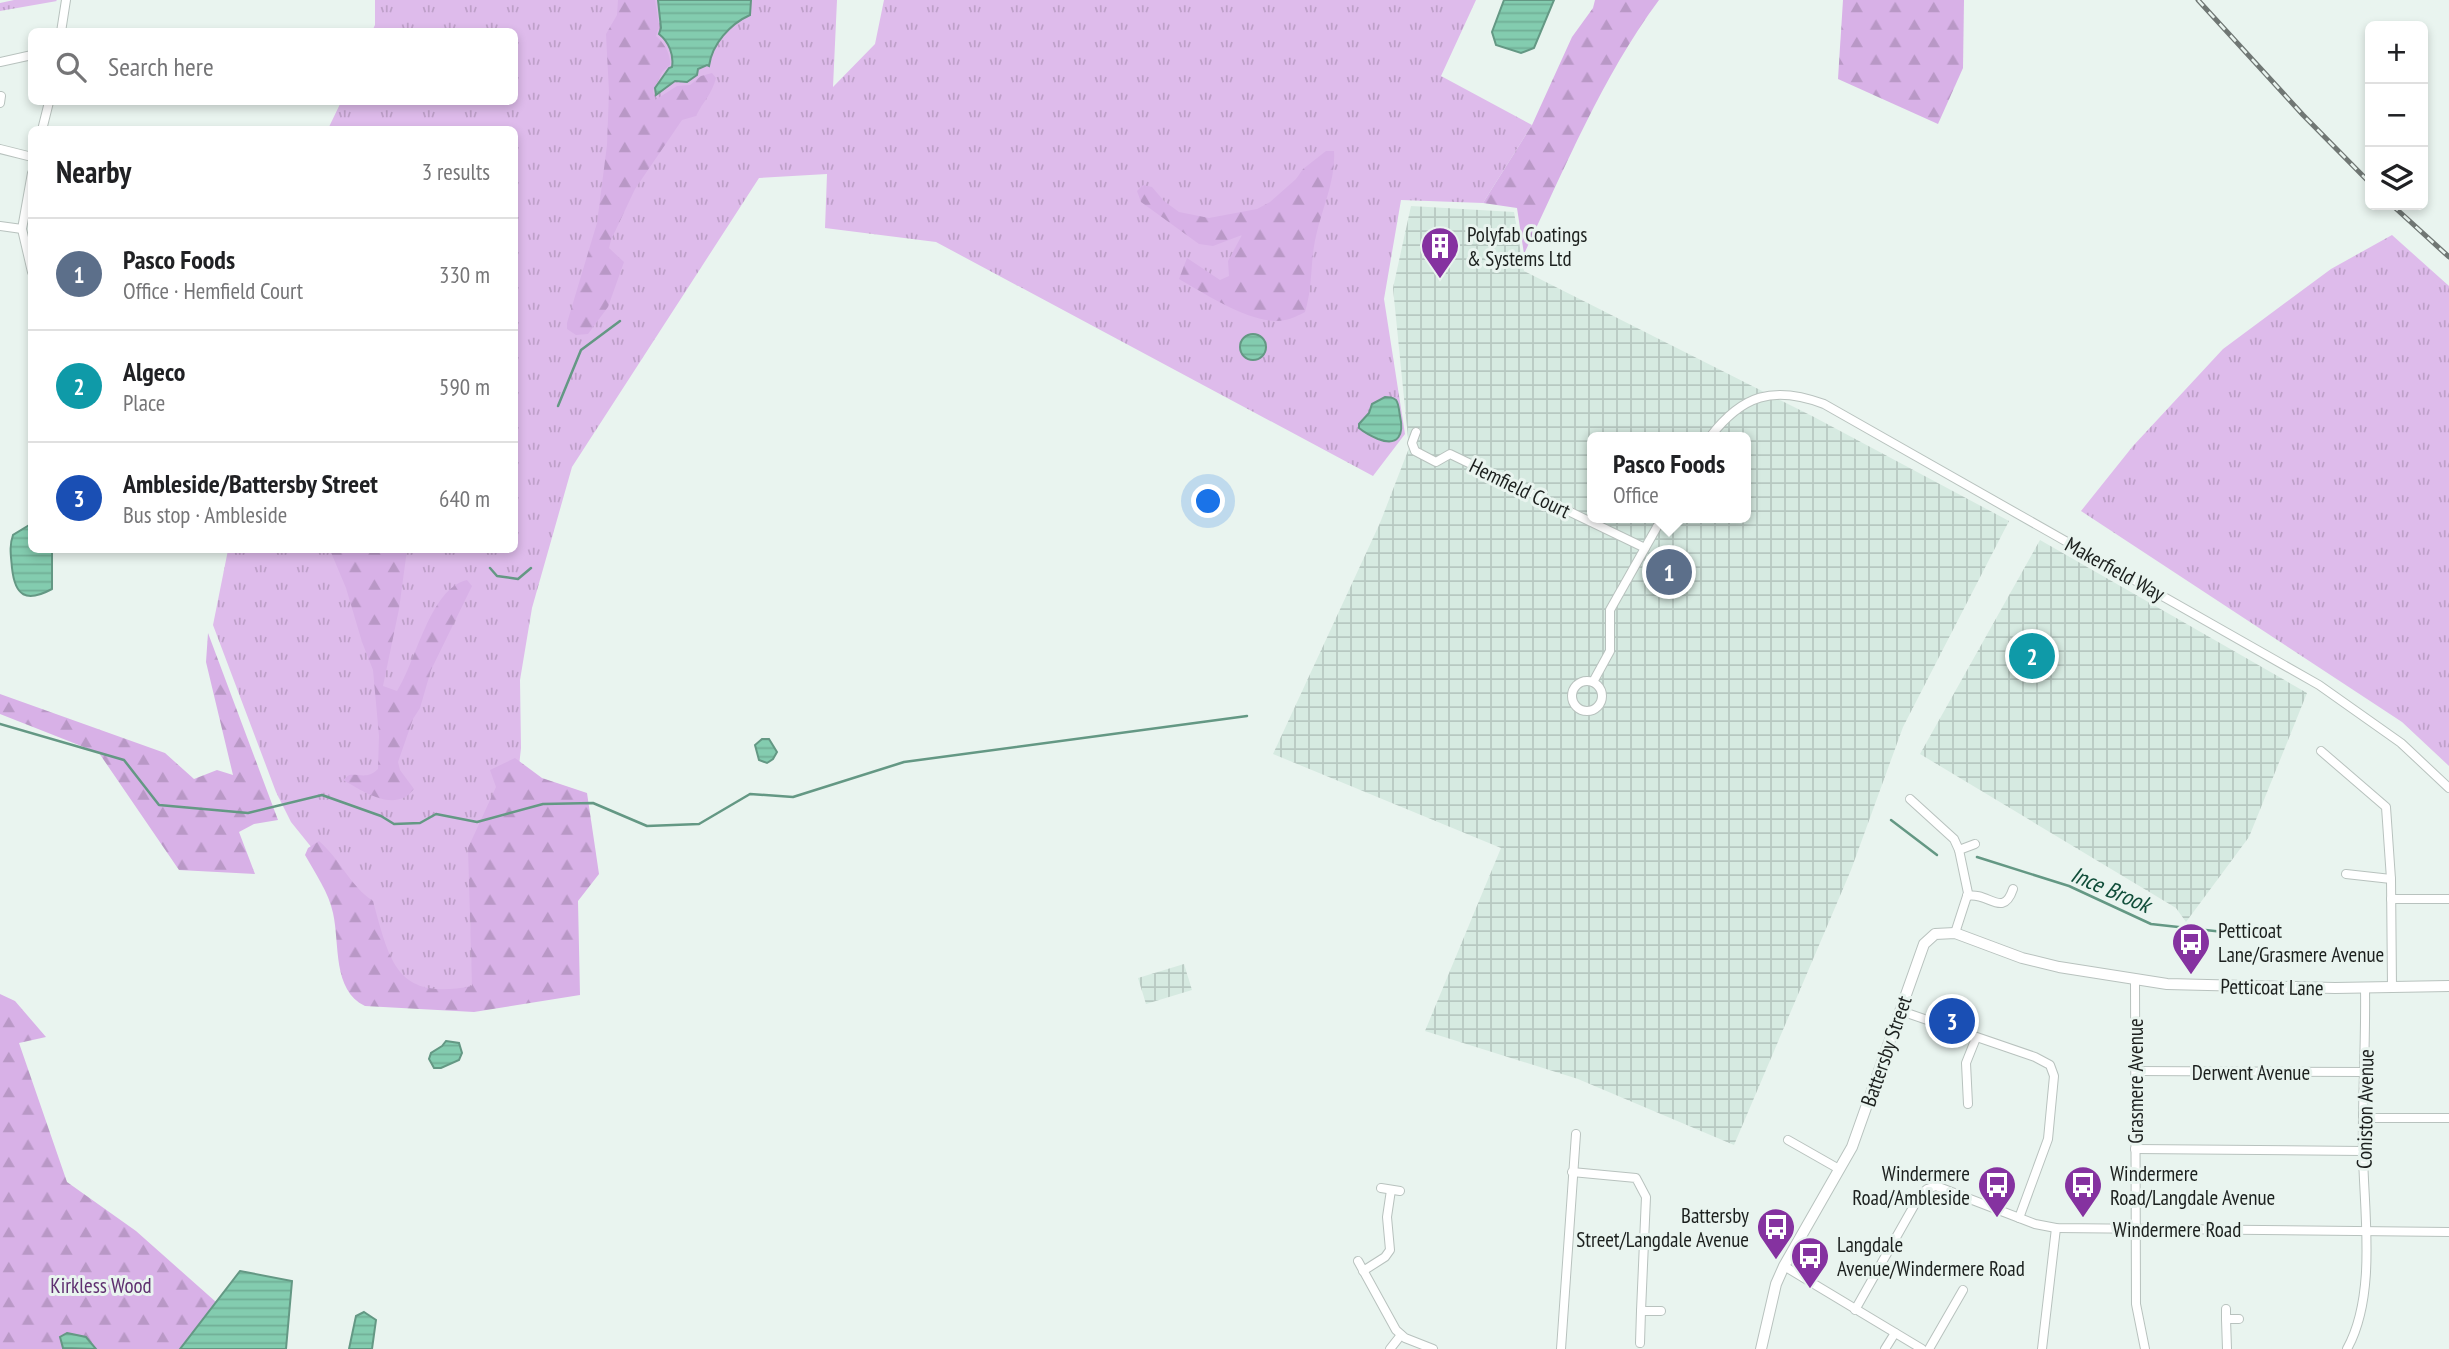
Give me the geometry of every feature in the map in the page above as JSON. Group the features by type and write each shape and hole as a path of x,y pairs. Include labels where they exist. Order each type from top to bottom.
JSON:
{"street":[{"path":"62,28 66,0"},
{"path":"0,62 28,56"},
{"path":"43,126 48,105"},
{"path":"0,149 28,156"},
{"path":"28,195 22,229 28,255"},
{"path":"0,226 22,229"},
{"name":"Makerfield Way","path":"1714,432 1739,406 1760,397 1781,393 1824,404 2319,685 2401,743 2449,788"},
{"name":"Hemfield Court","path":"1416,432 1412,443 1415,451 1436,462 1450,454 1587,520"},
{"name":"Hemfield Court","path":"1593,523 1645,548"},
{"path":"1593,682 1610,651 1610,610 1659,523"},
{"path":"2321,751 2386,807 2391,879 2392,988"},
{"path":"1910,799 1954,839 1959,850 1967,896 1955,933"},
{"path":"1959,850 1975,844"},
{"path":"2346,874 2391,879"},
{"path":"1967,896 1974,895 2004,904 2010,899 2013,889"},
{"path":"2390,899 2449,898"},
{"name":"Petticoat Lane","path":"1935,934 1955,933 2035,961 2135,979 2196,985 2365,988 2449,986"},
{"name":"Battersby Street","path":"1761,1349 1776,1284 1852,1147 1924,944 1935,934"},
{"name":"Grasmere Avenue","path":"2135,979 2136,1304 2145,1349"},
{"name":"Coniston Avenue","path":"2347,1349 2365,1285 2365,988"},
{"path":"1901,1010 2050,1065 2054,1076 2048,1139 2019,1218"},
{"path":"1968,1104 1966,1063 1976,1038"},
{"name":"Derwent Avenue","path":"2136,1071 2366,1072"},
{"path":"2365,1118 2449,1118"},
{"path":"1561,1349 1576,1134"},
{"path":"1788,1140 1839,1170"},
{"path":"2135,1149 2363,1151"},
{"path":"1572,1172 1636,1178 1646,1198 1640,1343"},
{"name":"Windermere Road","path":"1855,1310 1920,1195 1927,1189 1942,1187 2035,1224 2056,1228 2449,1232"},
{"path":"1363,1271 1390,1251 1387,1217 1396,1190 1381,1188"},
{"path":"2042,1349 2056,1228"},
{"path":"1358,1261 1401,1335 1433,1349"},
{"path":"1784,1266 1922,1349"},
{"path":"1928,1349 1963,1290"},
{"path":"2226,1309 2227,1349"},
{"path":"1641,1311 1661,1311"},
{"path":"2226,1319 2239,1319"},
{"path":"1885,1349 1895,1333"},
{"path":"1390,1349 1401,1335"}],"shaded area":[{"path":"658,0 751,0 750,15 723,36 714,50 709,66 698,69 697,75 687,82 675,81 656,95 655,88 672,67 668,45 659,34 661,28"},
{"path":"1504,0 1554,0 1534,48 1521,53 1496,45 1492,32"},
{"path":"1411,206 1514,212 1524,271 1814,417 2009,521 1903,727 1851,870 1734,1145 1578,1079 1425,1031 1501,848 1273,754 1380,523 1409,448 1393,288"},
{"path":"1253,334 1263,337 1266,347 1263,357 1253,360 1243,357 1240,347 1243,337"},
{"path":"1385,397 1396,400 1401,422 1398,437 1391,441 1378,439 1359,428 1372,404"},
{"path":"28,526 28,553 52,553 52,589 35,596 19,591 12,568 13,535"},
{"path":"2040,540 2307,693 2249,837 2186,922 2176,908 1920,754"},
{"path":"762,739 769,739 777,752 767,763 759,760 755,745"},
{"path":"1184,964 1192,990 1146,1004 1138,978"},
{"path":"446,1041 459,1043 462,1053 459,1060 441,1068 434,1068 429,1059 431,1053"},
{"path":"240,1271 292,1281 286,1349 180,1349"},
{"path":"364,1312 376,1320 372,1349 349,1349 356,1316"},
{"path":"67,1333 86,1337 96,1349 63,1348 60,1337"}],"green space":[{"path":"14,0 57,1 0,11 0,3"},
{"path":"375,0 837,0 833,87 875,44 884,0 1476,0 1441,76 1532,125 1483,203 1401,200 1384,299 1405,434 1373,476 936,242 825,228 827,174 759,178 572,467 532,608 520,680 521,748 513,821 470,900 473,998 362,996 358,905 291,822 276,792 213,625 227,553 518,553 518,126 329,126 340,105 518,105 518,28 374,28"},
{"path":"618,0 655,0 659,26 656,36 666,49 670,65 662,72 653,91 655,100 677,86 690,85 701,76 712,73 716,78 710,94 696,116 682,120 635,189 609,248 624,262 608,307 588,334 576,335 567,329 567,323 597,223 607,145 609,92 606,34 617,15"},
{"path":"1595,0 1659,0 1602,92 1524,254 1517,208 1483,203 1532,125 1572,37 1593,8"},
{"path":"1843,0 1964,0 1963,68 1938,124 1838,79"},
{"path":"1326,151 1334,151 1333,173 1316,236 1305,312 1285,320 1259,319 1216,300 1179,279 1187,258 1220,280 1229,276 1228,261 1242,235 1213,246 1199,244 1141,202 1137,191 1143,185 1152,187 1164,201 1179,212 1209,218 1257,209 1270,202 1296,179 1303,169"},
{"path":"2392,235 2449,286 2449,766 2402,722 2081,511 2133,446 2223,349 2331,269"},
{"path":"331,553 407,553 399,609 383,686 397,691 425,628 443,597 454,586 467,580 472,586 431,670 420,708 413,719 398,762 400,770 414,789 398,800 379,798 343,780 349,775 368,775 378,769 379,736 373,670 346,588"},
{"path":"208,633 278,820 254,824 239,832 255,874 179,870 99,753 0,714 0,694 165,753 194,779 217,770 233,775 206,662"},
{"path":"515,758 542,778 587,793 599,874 578,901 580,995 474,1012 365,1006 354,999 342,978 331,906 305,855 308,848 319,841 358,888 373,901 392,959 412,982 427,988 472,986 468,848 496,787 490,770"},
{"name":"Kirkless Wood","path":"0,994 15,1001 46,1037 19,1043 67,1182 136,1231 216,1302 180,1349 0,1349"}],"waterway":[{"path":"558,406 581,350 620,321"},
{"path":"490,568 497,576 518,579 531,568"},
{"path":"0,724 124,760 159,805 248,813 322,795 381,816 394,824 420,823 436,814 477,822 543,804 593,803 647,826 699,824 750,794 793,797 904,762 1247,716"},
{"name":"Ince Brook","path":"1891,820 1937,855"},
{"name":"Ince Brook","path":"1977,857 2069,886 2151,924 2278,938"}],"railway":[{"path":"2198,0 2303,115 2365,178"},
{"path":"2397,210 2449,257"}],"place":[{"name":"Polyfab Coatings & Systems Ltd","path":"1440,280"},
{"name":"Pasco Foods","path":"1669,572"},
{"name":"Algeco","path":"2032,656"},
{"name":"Petticoat Lane/Grasmere Avenue","path":"2191,976"},
{"name":"Ambleside/Battersby Street","path":"1952,1021"},
{"name":"Windermere Road/Ambleside","path":"1997,1219"},
{"name":"Windermere Road/Langdale Avenue","path":"2083,1219"},
{"name":"Battersby Street/Langdale Avenue","path":"1776,1261"},
{"name":"Langdale Avenue/Windermere Road","path":"1810,1290"}]}
